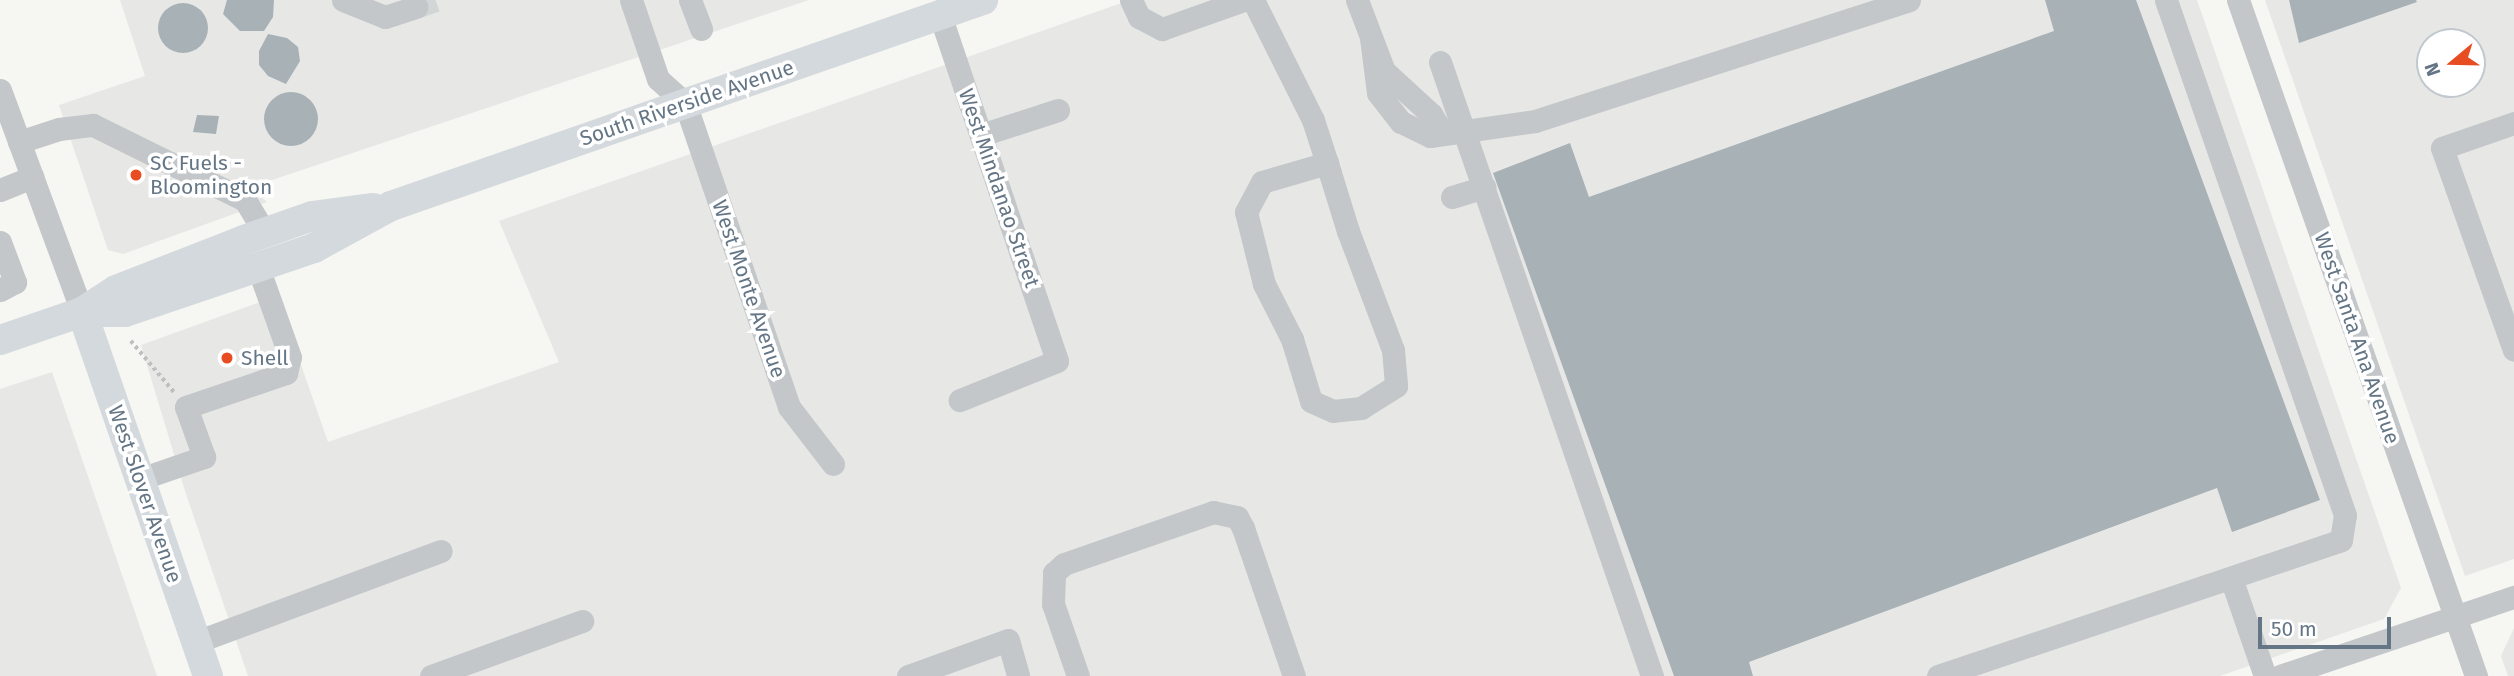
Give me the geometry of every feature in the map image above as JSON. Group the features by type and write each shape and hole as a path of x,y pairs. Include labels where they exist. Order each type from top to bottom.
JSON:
{"main road":[{"name":"South Riverside Avenue","path":"82,312 125,312 314,248 391,206 984,0"},
{"name":"South Riverside Avenue","path":"0,340 82,312 116,290 312,216 391,206"},
{"name":"West Slover Avenue","path":"82,312 208,676"}],"street":[{"path":"343,0 385,17 416,6"},
{"path":"631,0 658,79 685,103"},
{"path":"690,0 701,29"},
{"path":"1130,0 1139,17 1161,29 1244,0"},
{"path":"1253,0 1313,120 1328,163 1348,231 1393,349 1396,386 1361,408 1334,411 1311,401 1292,339 1264,284 1246,212 1262,182 1328,163"},
{"path":"1357,0 1371,38 1378,93 1401,122 1430,136 1441,132 1465,132 1535,121 1909,0"},
{"path":"1937,676 2342,540 2345,515 2166,0"},
{"name":"West Santa Ana Avenue","path":"2238,0 2476,676"},
{"name":"West Mindanao Street","path":"940,15 1058,361 960,400"},
{"path":"1440,62 1652,676"},
{"path":"2,100 82,312"},
{"name":"West Monte Avenue","path":"685,103 789,407 834,464"},
{"path":"981,135 1058,110"},
{"path":"2514,123 2442,148 2514,349"},
{"path":"19,142 59,129 93,125 245,200 265,233"},
{"path":"0,190 33,177"},
{"path":"1452,197 1485,187"},
{"path":"0,242 5,269 15,282 0,290"},
{"path":"140,479 204,457 186,407 286,373 290,357 258,267"},
{"path":"1078,676 1053,604 1054,573 1064,564 1213,512 1237,517 1243,528 1294,676"},
{"path":"196,642 442,551"},
{"path":"2231,578 2265,676"},
{"path":"2280,676 2514,597"},
{"path":"431,676 582,621"},
{"path":"908,676 1008,640 1018,676"}],"path":[{"path":"131,341 186,407"}],"shaded area":[{"path":"120,0 809,0 251,187 267,202 123,254 108,250 59,105 145,76"},
{"path":"1130,0 2197,0 2401,588 2384,619 2220,676 248,676 185,491 141,345 277,296 328,442 559,362 499,221"},
{"path":"2265,0 2514,0 2514,559 2465,576"},
{"path":"52,372 157,676 0,676 0,389"},
{"path":"2514,628 2514,676 2508,676 2501,656"}],"building":[{"path":"227,0 274,0 273,17 264,31 240,31 223,14"},
{"path":"2045,0 2136,0 2320,500 2232,532 2217,488 1749,662 1753,676 1674,676 1493,173 1570,143 1589,197 2054,31"},
{"path":"2289,0 2416,0 2417,2 2299,43"},
{"path":"183,3 201,10 208,28 201,46 183,53 165,46 158,28 165,10"},
{"path":"268,34 287,38 298,47 300,61 286,84 268,76 259,65 259,51"},
{"path":"291,92 310,100 318,119 310,138 291,146 272,138 264,119 272,100"},
{"path":"197,115 219,116 216,134 193,132"}],"tunnel":[{"path":"416,7 436,0"}],"place":[{"name":"SC Fuels - Bloomington","path":"136,175"},
{"name":"Shell","path":"227,358"}]}
